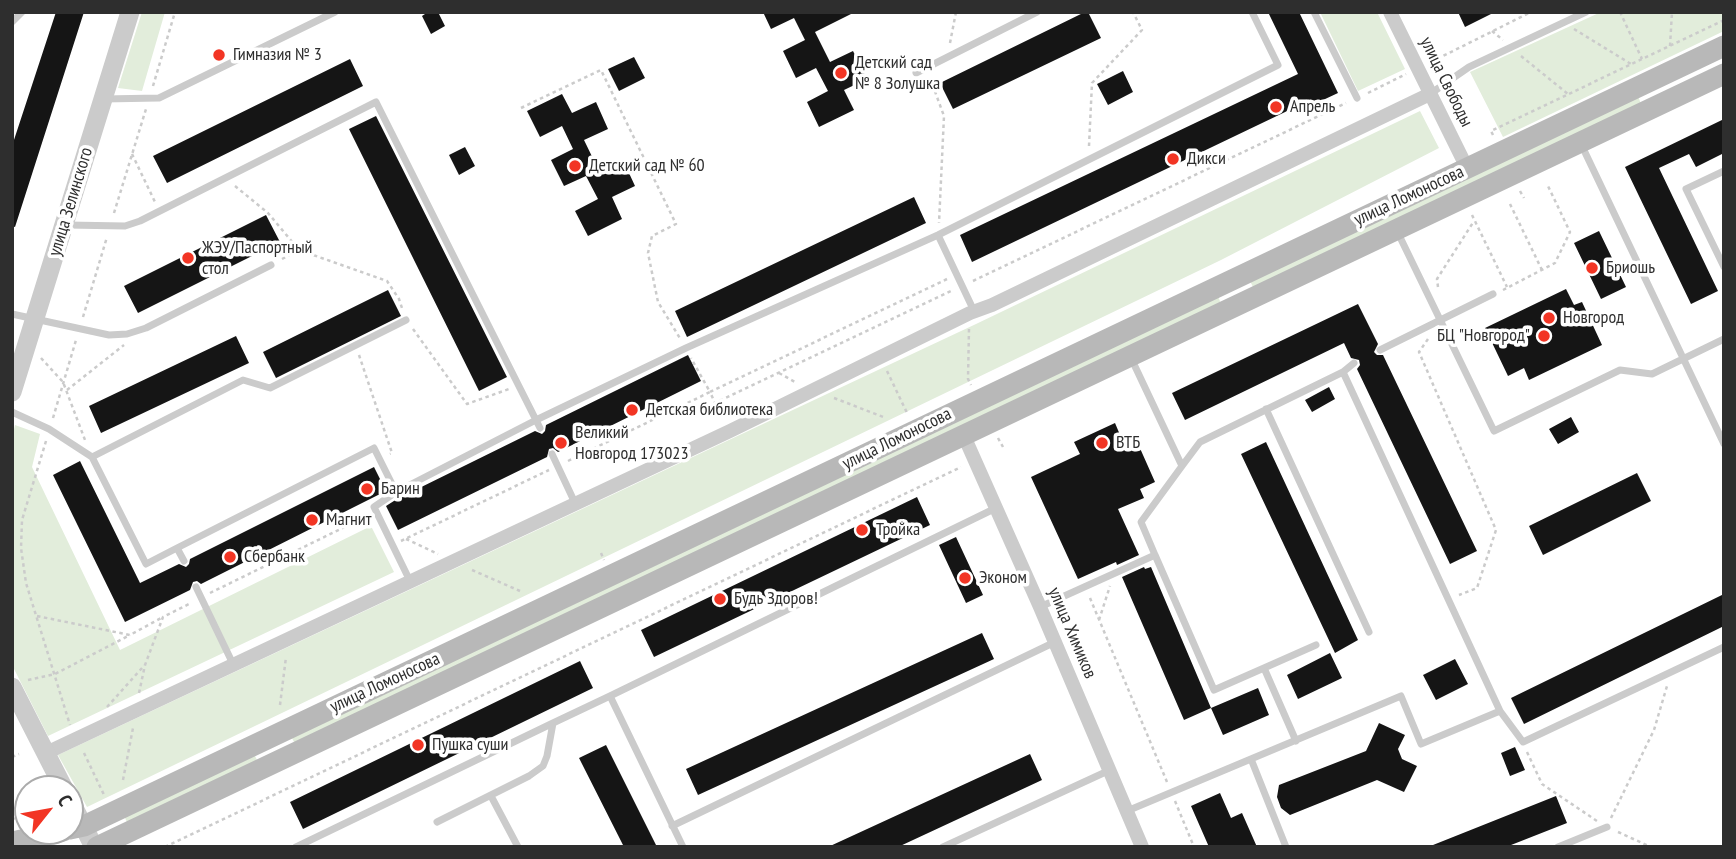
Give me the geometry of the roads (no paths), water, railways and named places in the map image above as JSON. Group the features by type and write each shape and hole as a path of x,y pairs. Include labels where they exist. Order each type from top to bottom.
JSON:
{"main road":[{"name":"улица Ломоносова","path":"84,823 1724,46"},
{"name":"улица Ломоносова","path":"96,847 1724,74"},
{"path":"1649,82 1660,104"},
{"path":"1230,281 1241,303"},
{"path":"269,738 280,760"}],"street":[{"name":"улица Зелинского","path":"12,392 130,12"},
{"name":"улица Свободы","path":"1390,12 1467,168"},
{"path":"46,753 730,431 972,312 992,305 1430,94"},
{"name":"улица Химиков","path":"964,436 1142,847"},
{"path":"18,684 57,775"}],"lane":[{"path":"12,22 22,12"},
{"path":"312,12 317,21"},
{"path":"103,99 159,98 335,12"},
{"path":"916,74 1037,12"},
{"path":"410,581 374,507 396,492 536,419 686,348 938,236 1278,65 1252,12"},
{"path":"1314,12 1357,98"},
{"path":"1430,94 1469,67 1586,12"},
{"path":"63,225 125,226 376,102 540,428"},
{"path":"1580,142 1724,444"},
{"path":"1724,171 1686,189 1724,267"},
{"path":"1396,230 1494,431 1620,370 1652,374 1724,339"},
{"path":"938,236 972,312"},
{"path":"12,314 109,335 127,334 146,328 271,265"},
{"path":"1380,351 1493,295"},
{"path":"92,457 243,380 270,388 406,320"},
{"path":"1130,356 1182,467"},
{"path":"1317,645 1214,690 1141,522 1200,442 1343,372 1354,363"},
{"path":"1343,372 1500,711 1523,742 1724,647"},
{"path":"1266,410 1369,632"},
{"path":"12,412 49,429 92,457 146,564 374,448 396,492"},
{"path":"552,454 575,503"},
{"path":"296,847 996,508"},
{"path":"177,548 184,561"},
{"path":"1040,607 1155,555"},
{"path":"196,587 233,664"},
{"path":"672,826 1055,642"},
{"path":"1265,668 1296,741"},
{"path":"610,696 683,847"},
{"path":"1127,811 1401,696 1421,744 1500,711"},
{"path":"437,822 529,776 543,766 553,723"},
{"path":"1251,759 1286,847"},
{"path":"943,847 1110,770"},
{"path":"491,796 518,847"},
{"path":"1558,847 1607,827"}],"place":[{"name":"Гимназия № 3","path":"219,55"},
{"name":"Детский сад № 8 Золушка","path":"841,73"},
{"name":"Апрель","path":"1276,107"},
{"name":"Дикси","path":"1173,159"},
{"name":"Детский сад № 60","path":"575,166"},
{"name":"ЖЭУ/Паспортный стол","path":"188,258"},
{"name":"Бриошь","path":"1592,268"},
{"name":"Новгород","path":"1549,318"},
{"name":"БЦ \"Новгород\"","path":"1544,336"},
{"name":"Детская библиотека","path":"632,410"},
{"name":"Великий Новгород 173023","path":"561,443"},
{"name":"ВТБ","path":"1102,443"},
{"name":"Барин","path":"367,489"},
{"name":"Магнит","path":"312,520"},
{"name":"Тройка","path":"862,530"},
{"name":"Сбербанк","path":"230,557"},
{"name":"Эконом","path":"965,578"},
{"name":"Будь Здоров!","path":"720,599"},
{"name":"Пушка суши","path":"418,745"}]}
